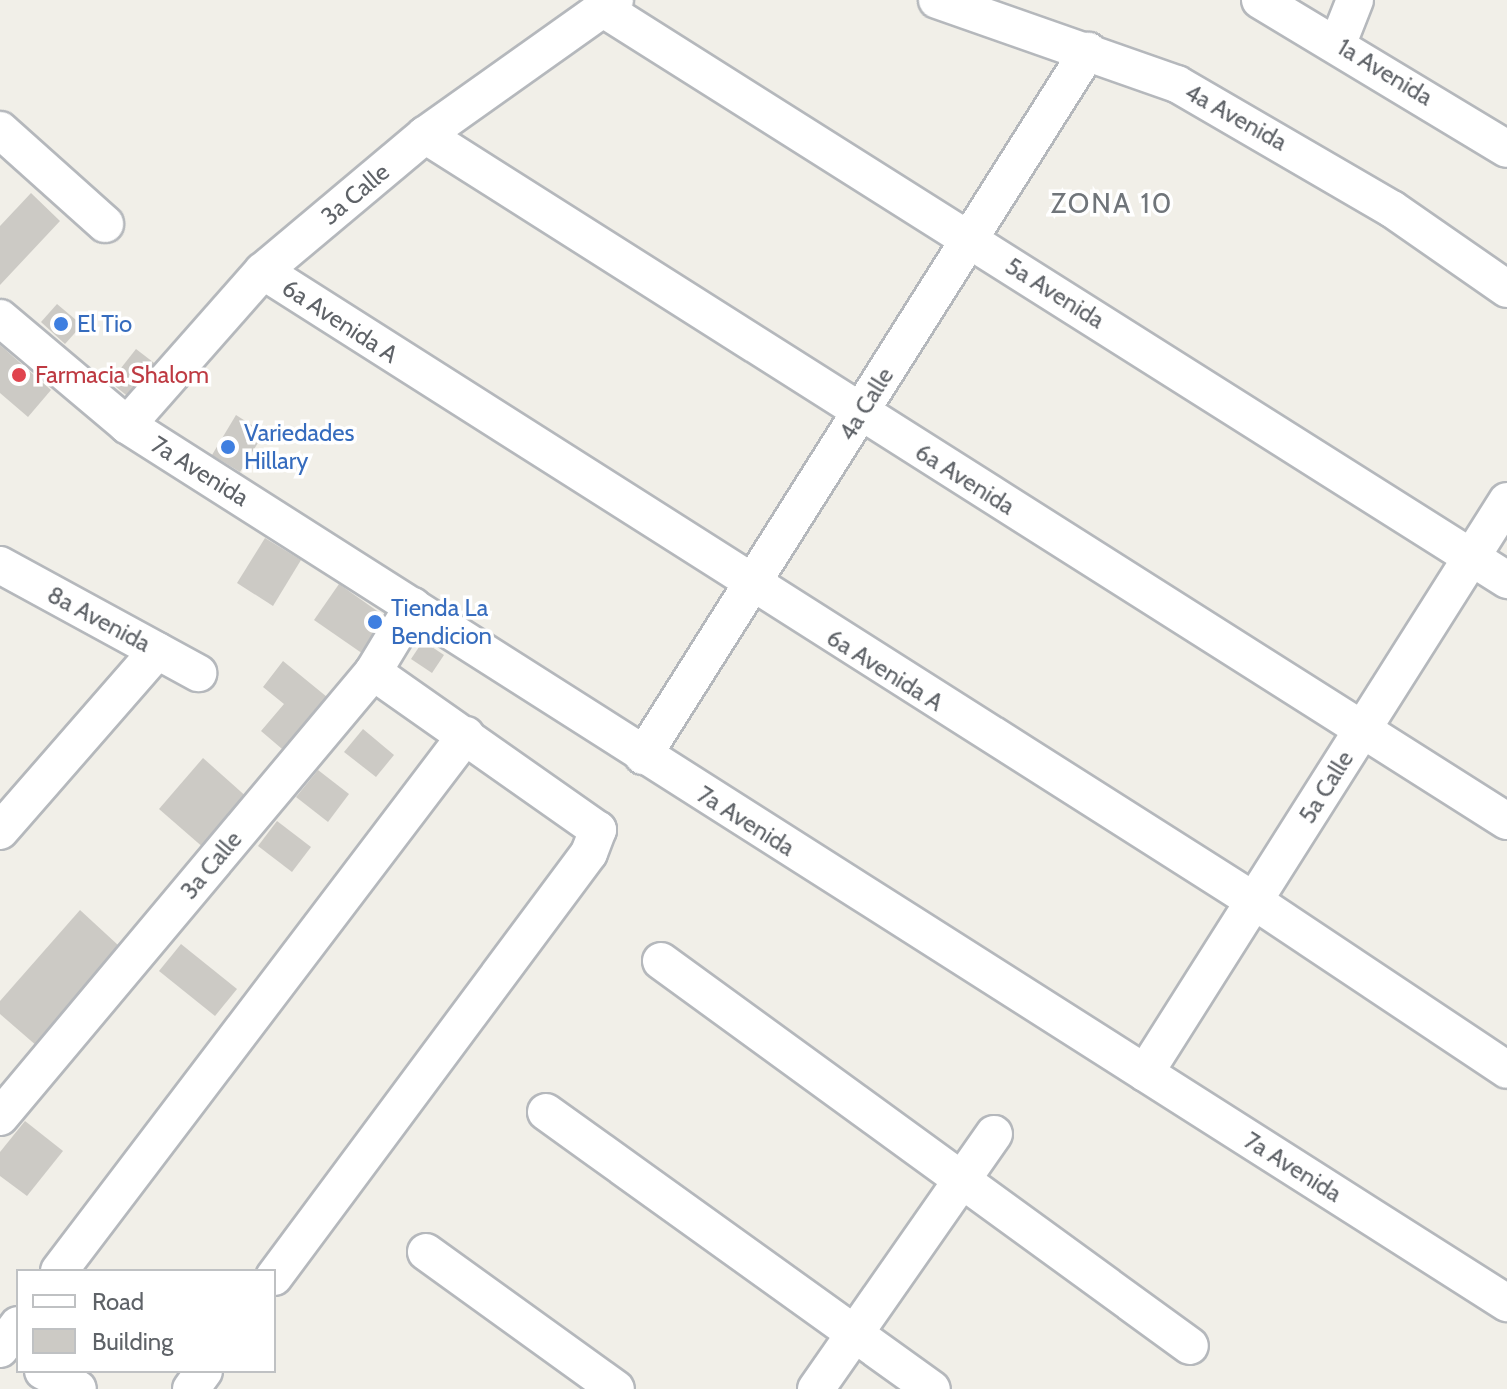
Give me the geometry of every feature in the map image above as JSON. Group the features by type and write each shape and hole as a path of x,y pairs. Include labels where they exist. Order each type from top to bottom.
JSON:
{"street":[{"name":"4a Avenida","path":"937,0 1088,51 1231,111 1392,209 1507,289"},
{"name":"1a Avenida","path":"1260,0 1504,136"},
{"path":"1338,43 1355,0"},
{"name":"3a Calle","path":"127,425 263,271 425,135 608,4"},
{"name":"5a Avenida","path":"608,4 970,239 1507,580"},
{"name":"4a Calle","path":"643,756 1088,51"},
{"path":"0,130 105,224"},
{"name":"6a Avenida","path":"425,135 1507,821"},
{"name":"6a Avenida A","path":"263,271 751,586 1254,901 1507,1070"},
{"name":"7a Avenida","path":"0,318 127,425 1507,1303"},
{"name":"5a Calle","path":"1145,1073 1507,501"},
{"name":"8a Avenida","path":"0,565 198,673"},
{"name":"3a Calle","path":"0,1117 373,672 413,606"},
{"path":"0,831 157,651"},
{"path":"276,1274 589,853 598,830 373,672"},
{"path":"61,1269 466,735"},
{"path":"661,961 1190,1346"},
{"path":"546,1112 932,1389"},
{"path":"816,1389 994,1134"},
{"path":"426,1252 616,1389"},
{"path":"0,1348 16,1328"}],"building":[{"path":"31,193 60,221 0,285 0,226"},
{"name":"El Tio","path":"57,304 82,325 65,344 41,322"},
{"path":"0,345 51,390 28,417 0,393"},
{"path":"136,349 162,369 136,403 110,382"},
{"path":"236,415 264,433 240,472 212,455"},
{"path":"265,538 301,560 273,606 237,583"},
{"path":"339,584 390,620 366,656 314,620"},
{"path":"423,641 444,655 432,673 411,659"},
{"path":"283,661 338,706 295,760 261,731 284,704 263,687"},
{"path":"363,729 394,755 376,777 344,752"},
{"path":"203,758 249,799 205,849 159,809"},
{"path":"318,770 349,794 328,822 296,797"},
{"path":"277,821 311,847 292,872 258,846"},
{"path":"80,910 131,957 45,1053 0,1014 0,1001"},
{"path":"181,944 237,989 215,1016 159,971"},
{"path":"25,1121 63,1151 27,1196 0,1176 0,1152"}],"place":[{"name":"El Tio","path":"61,324"},
{"name":"Farmacia Shalom","path":"19,375"},
{"name":"Variedades Hillary","path":"228,447"},
{"name":"Tienda La Bendicion","path":"375,622"}],"district":[{"name":"ZONA 10","path":"1112,203"}]}
